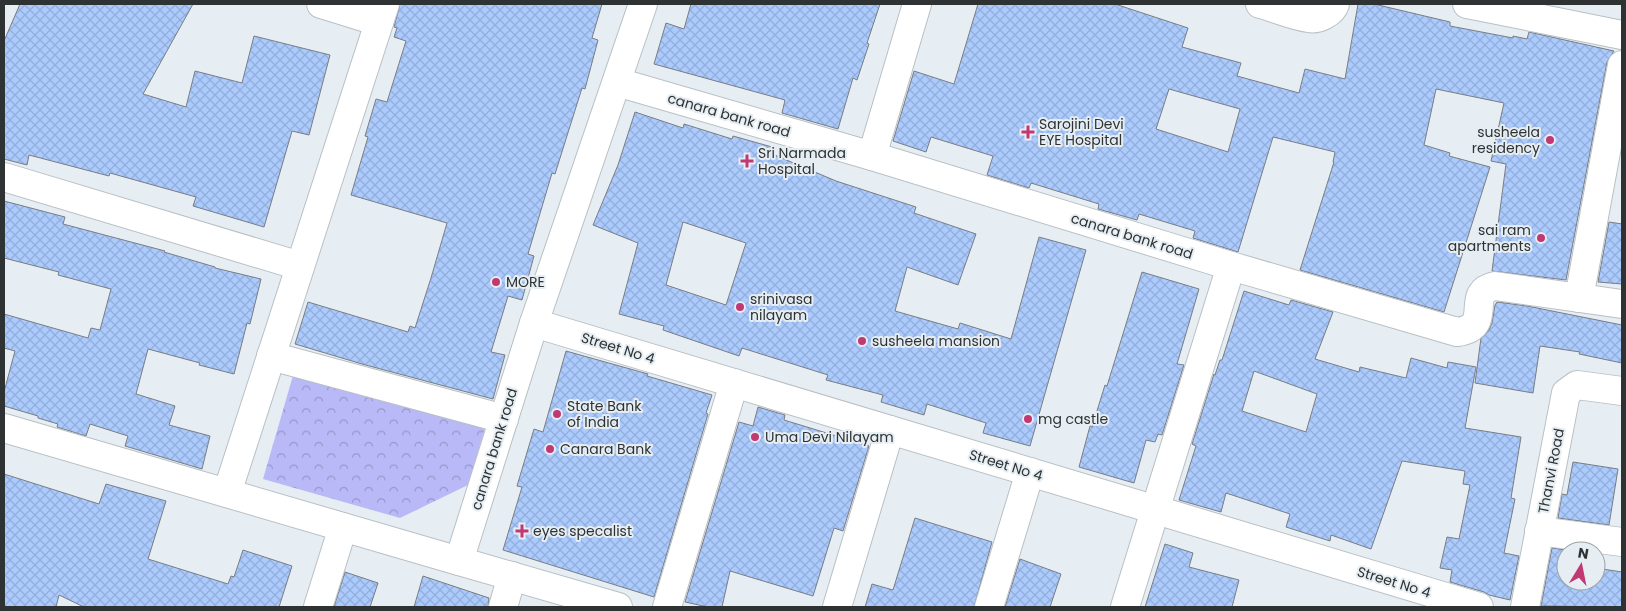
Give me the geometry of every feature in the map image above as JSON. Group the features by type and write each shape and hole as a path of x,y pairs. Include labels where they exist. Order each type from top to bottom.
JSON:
{"street":[{"path":"227,493 382,13 321,4"},
{"name":"canara bank road","path":"459,561 534,323 643,4"},
{"path":"872,156 917,4"},
{"path":"1260,4 1311,19 1323,16 1333,8 1334,4"},
{"path":"1467,4 1622,35"},
{"path":"1578,298 1622,65"},
{"name":"canara bank road","path":"617,82 872,156 1231,266 1457,332 1468,331 1476,324 1481,293 1487,287 1495,286 1622,304"},
{"path":"4,177 300,266"},
{"path":"1125,607 1231,266"},
{"name":"Street No 4","path":"534,323 1479,607"},
{"path":"271,356 504,419"},
{"path":"667,607 734,383"},
{"name":"Thanvi Road","path":"1525,607 1566,393 1577,385 1622,390"},
{"path":"4,428 618,607"},
{"path":"837,607 890,430"},
{"path":"989,607 1030,472"},
{"path":"318,607 343,527"},
{"path":"1539,532 1622,542"},
{"path":"504,607 512,576"}],"green space":[{"path":"294,372 486,425 468,485 400,518 263,479"}],"building":[{"path":"20,4 193,4 143,94 186,107 195,71 242,83 254,36 330,55 309,135 292,131 264,227 193,206 196,197 110,173 109,176 29,155 27,165 4,159 4,41"},
{"path":"400,4 602,4 592,38 598,40 585,89 582,88 555,174 552,173 528,254 534,256 522,300 508,296 491,352 505,355 493,399 295,344 308,302 408,332 410,326 415,328 431,278 447,223 351,195 368,137 365,136 376,99 387,102 406,41 394,37 397,28 394,27"},
{"path":"691,4 880,4 857,80 853,78 838,129 782,113 785,100 654,64 666,23 684,29"},
{"path":"978,4 1115,4 1188,28 1182,47 1241,63 1237,76 1299,93 1305,69 1345,79 1358,4 1374,4 1450,22 1450,26 1513,38 1513,36 1527,39 1529,32 1614,51 1607,62 1566,280 1492,271 1506,164 1491,161 1504,103 1436,89 1424,145 1450,153 1449,156 1490,167 1444,312 1300,270 1334,162 1335,152 1273,137 1238,252 1193,238 1195,231 1139,214 1137,220 1098,209 1099,204 1031,183 1029,188 987,175 993,156 931,137 926,152 893,141 914,71 954,84","holes":["1169,89 1240,109 1228,152 1156,129"]},
{"path":"635,112 683,128 684,124 732,139 733,136 772,147 770,153 836,181 916,207 914,213 976,234 958,285 907,267 895,311 958,329 960,323 1011,339 1039,237 1086,250 1030,446 983,433 986,423 927,404 924,415 881,402 883,395 826,380 828,375 742,348 739,356 663,330 664,326 619,314 638,243 593,225 618,165","holes":["683,222 746,243 726,305 666,285"]},
{"path":"4,201 65,217 63,224 165,251 215,268 261,279 250,324 247,323 234,374 148,349 136,394 175,406 169,425 210,436 202,469 125,446 128,436 90,424 86,436 57,427 58,424 38,418 38,416 4,406 4,392 15,351 4,348 4,314 88,338 91,328 100,330 111,289 58,275 59,272 4,258"},
{"path":"1609,222 1622,224 1622,284 1598,282"},
{"path":"1142,272 1199,289 1177,364 1184,365 1162,435 1158,434 1155,442 1146,440 1134,483 1079,467 1090,426 1092,427 1105,385 1107,386"},
{"path":"1244,291 1289,305 1291,300 1333,312 1315,359 1359,372 1360,367 1406,378 1411,358 1447,368 1448,362 1476,367 1465,428 1521,437 1511,498 1515,499 1504,553 1519,556 1510,600 1450,582 1452,570 1440,568 1447,537 1459,539 1470,485 1463,484 1465,471 1402,461 1371,549 1331,535 1330,541 1286,527 1290,514 1226,493 1221,512 1179,500 1196,446 1192,444 1214,374 1220,360 1222,360","holes":["1254,371 1317,394 1306,432 1242,411"]},
{"path":"1497,302 1622,325 1622,363 1579,354 1580,352 1540,346 1533,393 1475,383 1481,338 1489,330"},
{"path":"566,351 648,374 647,376 712,395 654,597 503,550 522,487 517,486 534,429 543,432"},
{"path":"758,407 785,415 784,420 869,446 843,531 834,528 813,596 730,571 722,607 708,607 685,602 739,422 753,426"},
{"path":"1573,462 1618,469 1609,525 1558,518 1562,494 1567,495"},
{"path":"4,474 99,504 106,484 166,501 148,559 228,584 231,576 234,577 243,550 292,566 279,607 84,607 59,595 56,607 4,607"},
{"path":"915,518 992,542 974,607 865,607 872,584 893,590"},
{"path":"1165,544 1193,553 1189,567 1239,580 1232,607 1145,607"},
{"path":"1552,548 1556,549 1556,591 1606,591 1606,570 1622,572 1622,607 1541,606"},
{"path":"1020,559 1061,574 1050,607 1005,607"},
{"path":"345,572 378,583 370,607 334,607"},
{"path":"423,576 489,598 488,607 414,607"}],"place":[{"name":"Sarojini Devi EYE Hospital","path":"1028,132"},
{"name":"susheela residency","path":"1550,140"},
{"name":"Sri Narmada Hospital","path":"747,161"},
{"name":"sai ram apartments","path":"1541,238"},
{"name":"MORE","path":"496,282"},
{"name":"srinivasa nilayam","path":"740,307"},
{"name":"susheela mansion","path":"862,341"},
{"name":"State Bank of India","path":"557,414"},
{"name":"mg castle","path":"1028,419"},
{"name":"Uma Devi Nilayam","path":"755,437"},
{"name":"Canara Bank","path":"550,449"},
{"name":"eyes specalist","path":"522,531"}]}
